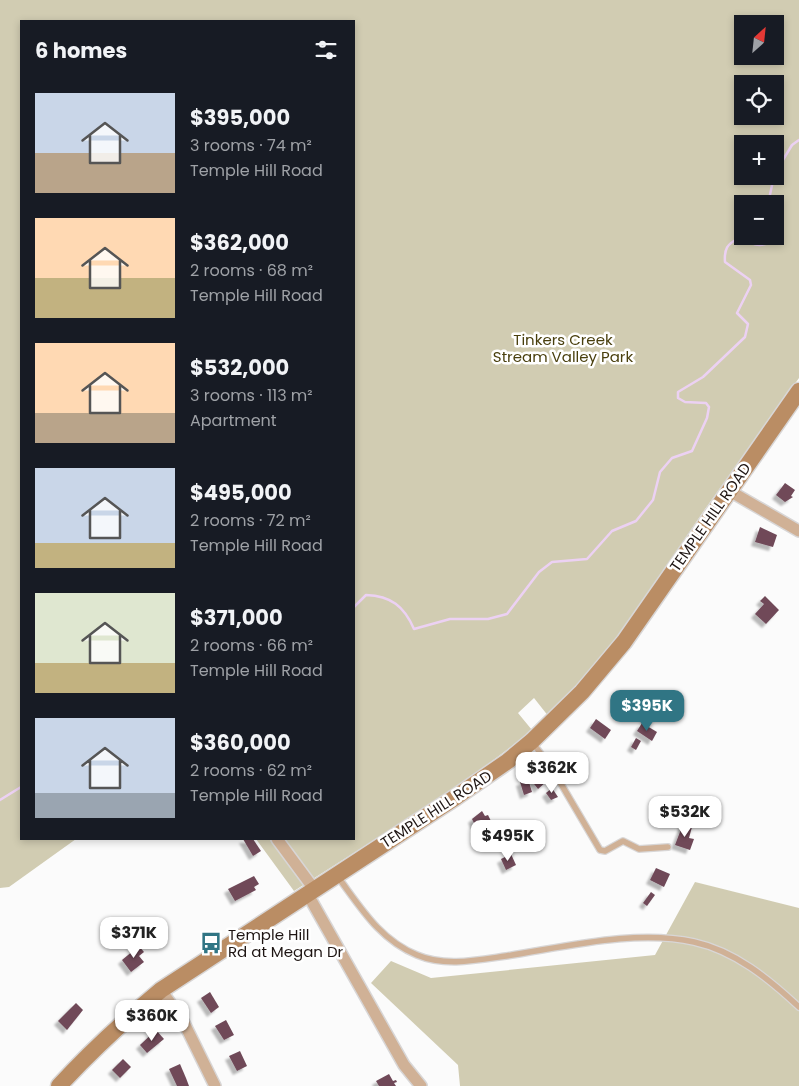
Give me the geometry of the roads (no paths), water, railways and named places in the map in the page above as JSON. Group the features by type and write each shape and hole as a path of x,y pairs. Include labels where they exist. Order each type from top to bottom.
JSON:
{"main road":[{"name":"TEMPLE HILL ROAD","path":"59,1086 84,1058 120,1024 161,990 336,874 456,798 532,742 604,667 640,620 728,490 799,391"}],"street":[{"path":"728,490 799,531"},
{"path":"278,840 310,891 404,1065 421,1086"},
{"path":"161,990 184,1023 215,1086"}],"lane":[{"path":"532,742 554,772 600,850 605,851 623,841 639,849 668,847"},
{"path":"336,874 381,934 407,951 427,959 451,962 477,961 625,939 687,941 703,944 747,964 778,987 799,1006"}],"waterway":[{"path":"784,158 792,145 799,140"},
{"path":"770,195 772,185"},
{"path":"355,606 366,595 390,600 406,614 414,629 450,619 488,619 507,614 539,572 552,562 587,559 612,531 636,521 653,500 660,472 672,458 692,451 707,418 709,407 706,403 685,402 678,398 678,392 703,377 745,337 748,324 737,313 751,285 750,280 725,262 727,247 734,241"},
{"path":"0,800 20,788"}],"place":[{"name":"Temple Hill Rd at Megan Dr","path":"211,943"}],"park label":[{"name":"Tinkers Creek Stream Valley Park","path":"563,348"}]}
